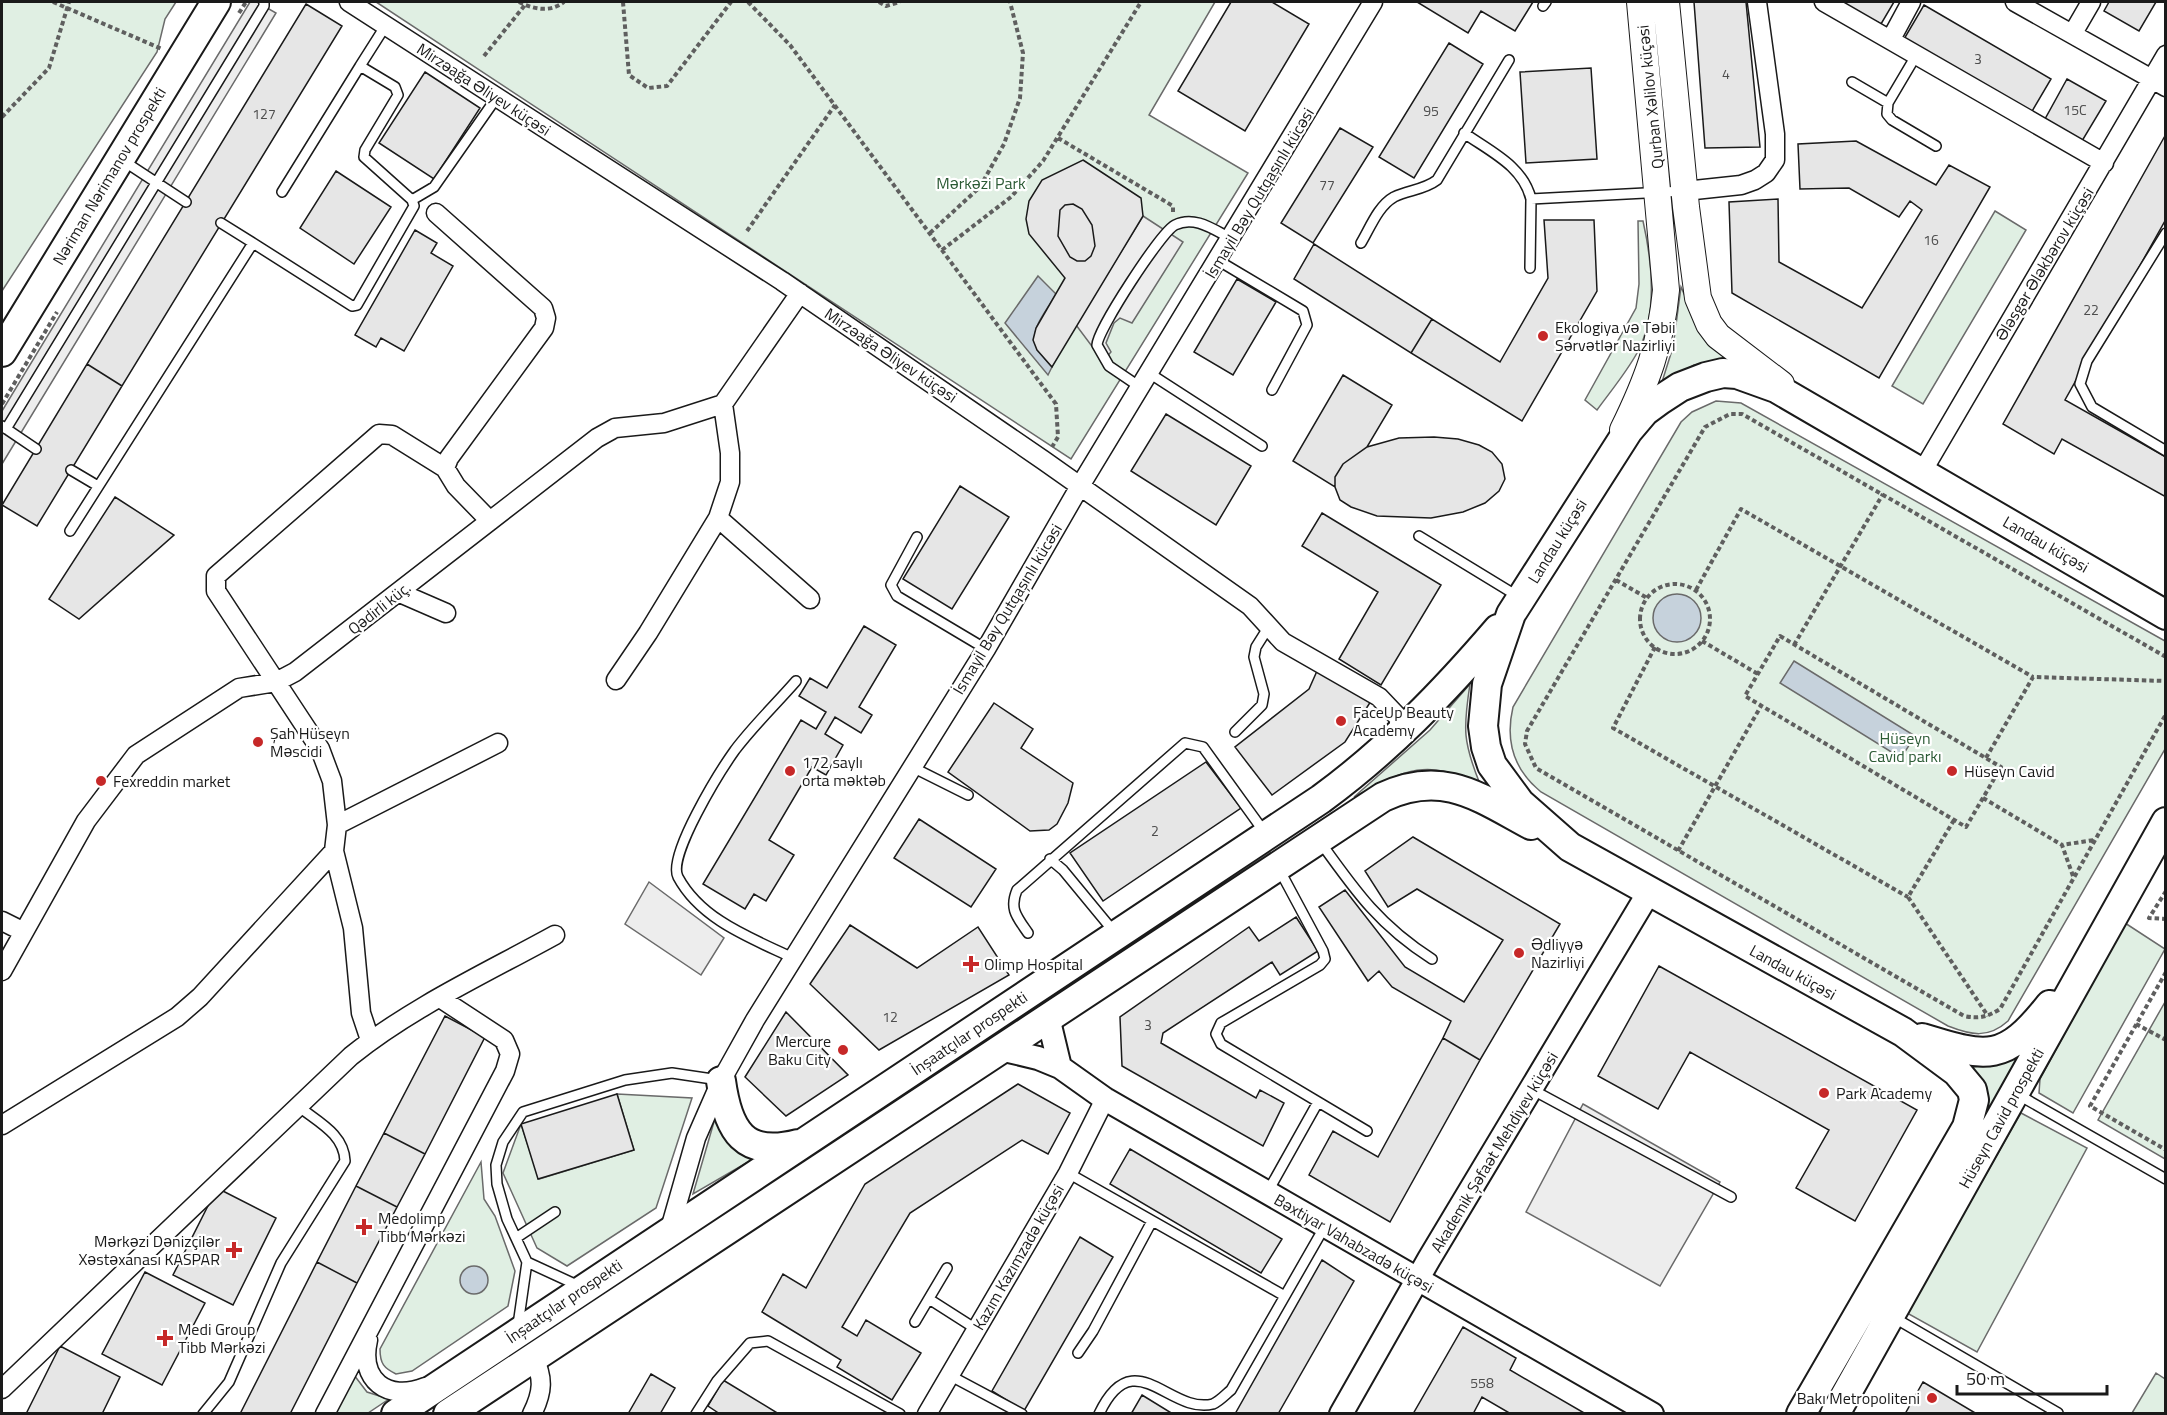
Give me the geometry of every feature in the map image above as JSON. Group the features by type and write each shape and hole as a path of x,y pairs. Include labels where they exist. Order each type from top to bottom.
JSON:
{"main road":[{"name":"Nəriman Nərimanov prospekti","path":"2,352 216,2"},
{"name":"Qurban Xəlilov küçəsi","path":"1607,462 1647,381 1664,320 1666,279 1640,2"},
{"name":"Qurban Xəlilov küçəsi","path":"1666,2 1698,298 1709,324 1718,336 1745,359 1843,427"},
{"name":"Landau küçəsi","path":"1903,1032 1570,847 1520,803 1492,765 1483,726 1488,684 1516,606 1607,462 1645,411 1680,387 1723,373 1755,379 1922,472 2162,611"},
{"name":"İnşaatçılar prospekti","path":"396,1413 670,1229 806,1142 1266,836 1359,771 1397,738 1445,689 1516,606"},
{"name":"İnşaatçılar prospekti","path":"448,1413 1383,797 1405,787 1429,785 1455,788 1478,797 1570,847"},
{"name":"Hüseyn Cavid prospekti","path":"1835,1413 2166,822"},
{"path":"1903,1032 1968,1052 1990,1053 2009,1046 2044,1013 2088,958"},
{"name":"Hüseyn Cavid prospekti","path":"1801,1413 1944,1168 1974,1110 1972,1090 1957,1072 1903,1032"},
{"path":"721,1081 729,1116 747,1139 759,1148 772,1149 806,1142"}],"street":[{"name":"Mirzəağa Əliyev küçəsi","path":"349,2 800,293 1080,486 1250,606 1259,613 1268,628 1283,642 1379,697 1398,717 1400,726 1397,738"},
{"name":"İsmayil Bəy Qutqaşınlı kücəsi","path":"670,1229 696,1138 721,1081 793,958 986,649 1080,486 1219,261 1373,2"},
{"path":"1685,191 1741,185 1755,180 1766,172 1775,160 1775,134 1757,2"},
{"path":"1824,2 2104,163"},
{"path":"1891,39 1911,2"},
{"path":"2015,2 2159,83"},
{"path":"2073,33 2091,2"},
{"name":"Ələsgər Ələkbərov küçəsi","path":"1922,472 2104,163 2159,83 2166,55"},
{"path":"436,213 543,308 546,318 544,328 449,459 445,468"},
{"path":"616,680 648,633 718,518 730,482 730,453 723,404 800,293"},
{"name":"Qədirli küç.","path":"2,971 22,931 86,821 136,755 239,688 276,682 295,672 597,438 615,428 664,423 723,404"},
{"path":"370,1040 361,1013 353,928 334,851 337,825 332,781 320,749 216,591 216,576 379,435 392,435 445,468 456,486 490,520"},
{"path":"718,518 810,599"},
{"path":"400,592 446,613"},
{"path":"337,825 498,743"},
{"path":"2,1125 177,1017 200,997 334,851"},
{"name":"Akademik Şəfaət Mehdiyev küçəsi","path":"1341,1413 1649,892"},
{"path":"2,921 22,931"},
{"path":"2,1389 370,1040 440,998 555,935"},
{"path":"325,1413 505,1071 510,1054 504,1040 440,998"},
{"path":"1048,1017 1060,1067"},
{"name":"Bəxtiyar Vahabzadə küçəsi","path":"1000,1048 1038,1058 1060,1067 1105,1099 1652,1413"},
{"name":"Kazım Kazımzadə küçəsi","path":"927,1413 1068,1173 1105,1099"},
{"path":"372,1324 365,1359 368,1372 377,1383 389,1390 402,1392 417,1390 449,1378"},
{"path":"532,1413 542,1385 540,1372 533,1356"}],"lane":[{"path":"192,41 206,2"},
{"path":"36,449 4,427 157,183 264,6 264,2"},
{"path":"282,192 386,25"},
{"path":"1917,54 1888,103 1887,114 1892,120 1936,146"},
{"path":"1360,243 1384,205 1395,196 1427,187 1437,180 1509,60"},
{"path":"221,223 352,306 357,305 414,206 412,200 364,157 365,150 398,95 395,87 360,66"},
{"path":"1852,82 1888,103"},
{"path":"412,200 434,187 497,97"},
{"path":"1464,133 1519,171 1531,199 1530,268"},
{"path":"120,158 186,202"},
{"path":"1531,199 1685,191"},
{"path":"1232,239 1198,222 1174,225 1155,246 1097,339 1097,345 1109,366 1144,380 1262,446"},
{"path":"2166,233 2087,362 2080,384 2092,407 2166,451"},
{"path":"70,531 253,243"},
{"path":"1219,261 1303,311 1307,318 1307,325 1272,390"},
{"path":"71,470 98,486"},
{"path":"1419,536 1516,606"},
{"path":"917,537 891,585 897,596 986,649"},
{"path":"1235,732 1262,705 1264,693 1254,657 1256,647 1268,628"},
{"path":"793,958 720,922 695,899 678,877 674,866 683,838 735,750 796,681"},
{"path":"1028,933 1012,910 1012,901 1017,890 1185,743 1203,747 1266,836"},
{"path":"912,767 969,795"},
{"path":"1319,840 1359,896 1400,938 1432,959"},
{"path":"1050,859 1063,870 1117,935"},
{"path":"1278,867 1323,951 1325,959 1320,965 1221,1023 1216,1034 1221,1044 1367,1131"},
{"path":"516,1334 527,1262 507,1219 497,1184 496,1165 507,1134 523,1112 625,1080 672,1073 721,1081"},
{"path":"1531,1089 1731,1197"},
{"path":"2015,1093 2166,1179"},
{"path":"1267,1193 1318,1102"},
{"path":"203,1413 229,1382 281,1263 345,1161 344,1148 338,1137 298,1106"},
{"path":"1068,1173 1283,1295"},
{"path":"516,1238 555,1212"},
{"path":"1077,1353 1093,1331 1151,1222"},
{"path":"1099,1413 1114,1388 1125,1382 1142,1383 1201,1406 1215,1403 1231,1390 1324,1226"},
{"path":"527,1262 584,1288"},
{"path":"915,1322 947,1268"},
{"path":"929,1299 976,1329"},
{"path":"1891,1316 2058,1413"},
{"path":"696,1413 737,1355 750,1342 768,1341 900,1413"},
{"path":"950,1375 1022,1413"}],"path":[{"path":"53,2 163,50"},
{"path":"2,117 49,68 69,2"},
{"path":"519,2 537,10 558,6 564,2"},
{"path":"623,2 629,75 648,88 667,86 731,2"},
{"path":"748,2 790,45 1056,404 1058,437 1052,447"},
{"path":"879,2 886,6 900,2"},
{"path":"930,233 980,187 1004,144 1020,98 1023,53 1010,2"},
{"path":"942,250 1011,198 1043,161 1140,2"},
{"path":"484,56 525,5"},
{"path":"747,231 835,105"},
{"path":"1058,138 1173,206 1174,225"},
{"path":"2166,657 1742,414 1730,414 1705,427 1527,731 1525,744 1536,768 1964,1016 1975,1018 1988,1016 2000,1009 2166,714"},
{"path":"1794,645 1883,494"},
{"path":"1696,590 1741,509 2033,677 2166,681"},
{"path":"1616,580 1647,598"},
{"path":"1675,583 1696,590 1704,598 1710,619 1702,641 1686,652 1675,654 1654,647 1642,630 1641,608 1647,598 1664,585 1675,583"},
{"path":"1780,636 1794,645 2001,767 1966,827 1745,696 1780,636"},
{"path":"1702,641 1758,674"},
{"path":"1654,647 1612,728 1908,897 1988,1016"},
{"path":"1986,759 2033,677"},
{"path":"1678,850 1761,706"},
{"path":"1983,798 2062,844 2094,840"},
{"path":"1908,897 1954,820"},
{"path":"2062,844 2073,876"},
{"path":"2166,891 2150,918 2166,920"},
{"path":"2166,972 2090,1106 2166,1150"},
{"path":"2136,1024 2166,1040"}],"green space":[{"path":"2,2 176,2 165,19 157,52 2,291"},
{"name":"Mərkəzi Park","path":"376,2 1215,2 1149,115 1248,173 1071,459"},
{"path":"1995,211 2026,230 1923,404 1892,386"},
{"path":"1638,221 1643,221 1651,270 1648,322 1637,353 1597,410 1585,400 1636,308 1639,284"},
{"path":"1681,287 1701,332 1730,359 1694,365 1661,385 1673,347"},
{"name":"Hüseyn Cavid parkı","path":"1716,401 1741,403 2165,641 2165,749 2008,1021 1993,1031 1979,1034 1964,1032 1948,1026 1541,792 1518,764 1510,732 1513,707 1681,422 1692,412"},
{"path":"1470,684 1466,735 1470,757 1480,784 1444,771 1415,771 1387,780 1354,797 1430,730"},
{"path":"2125,923 2165,949 2073,1113 2039,1093 2040,1079"},
{"path":"2165,1002 2165,1159 2098,1120"},
{"path":"2032,1042 1982,1132 1986,1105 1964,1065 1986,1066 2001,1063"},
{"path":"617,1094 692,1098 656,1208 567,1266 537,1248 503,1173 521,1124 539,1179 634,1150"},
{"path":"2021,1113 2087,1148 1977,1352 1907,1313"},
{"path":"716,1115 755,1158 693,1194"},
{"path":"481,1162 484,1199 495,1216 515,1271 508,1306 412,1371 396,1374 384,1365 380,1349"},
{"path":"2156,1373 2165,1379 2165,1413 2132,1413"},
{"path":"354,1375 367,1392 389,1399 368,1413 333,1414"}],"shaded area":[{"path":"250,2 257,2 276,13 2,464 2,411"},
{"path":"1143,216 1183,242 1132,323 1120,318 1114,323 1106,343 1111,352 1103,361 1076,325"},
{"path":"1038,276 1056,294 1038,323 1035,339 1037,347 1052,367 1048,375 1005,323"},
{"path":"1672,594 1682,594 1697,604 1701,618 1700,627 1691,638 1682,642 1672,642 1657,632 1653,623 1653,613 1663,598"},
{"path":"1794,661 1915,736 1901,758 1780,683"},
{"path":"649,882 724,938 701,975 625,924"},
{"path":"1583,1104 1720,1182 1660,1286 1526,1212"},
{"path":"474,1266 484,1270 488,1280 484,1290 474,1294 464,1290 460,1280 464,1270"}],"building":[{"path":"1231,2 1272,2 1309,24 1245,131 1178,91"},
{"path":"1417,2 1533,2 1515,31 1481,11 1468,33"},
{"path":"1694,2 1746,2 1760,147 1705,148"},
{"path":"1839,2 1894,2 1881,24"},
{"path":"2109,2 2156,2 2139,31 2104,11"},
{"path":"306,4 342,26 122,386 87,364"},
{"path":"1924,5 2051,79 2031,113 1904,39"},
{"path":"1449,43 1483,64 1414,178 1379,157"},
{"path":"1591,68 1597,159 1526,163 1520,72"},
{"path":"425,72 480,108 434,179 379,143"},
{"path":"2067,79 2106,101 2082,141 2045,119"},
{"path":"1340,128 1373,147 1313,243 1281,223"},
{"path":"2166,134 2166,219 2065,400 2166,457 2166,497 2062,439 2054,454 2003,424"},
{"path":"1856,141 1936,185 1949,165 1990,187 1879,378 1732,293 1729,202 1778,199 1779,262 1862,308 1922,210 1910,201 1899,217 1849,188 1800,189 1798,144"},
{"path":"1083,160 1141,198 1143,216 1052,367 1037,350 1033,340 1036,328 1065,278 1029,234 1026,219 1029,201 1042,180"},
{"path":"336,171 391,207 354,264 300,228"},
{"path":"1073,204 1082,209 1092,225 1095,246 1091,256 1085,261 1077,261 1070,257 1058,236 1060,210 1065,205"},
{"name":"Ekologiya və Təbii Sərvətlər Nazirliyi","path":"1544,220 1594,220 1597,291 1522,421 1411,353 1432,319 1500,362 1548,278"},
{"path":"415,230 437,243 431,253 453,266 404,351 381,338 376,347 355,335"},
{"path":"1314,244 1432,319 1411,353 1294,279"},
{"path":"1237,279 1276,302 1233,375 1194,352"},
{"path":"87,364 122,386 37,526 2,505"},
{"path":"1343,375 1392,405 1367,447 1343,464 1335,477 1335,487 1293,461"},
{"path":"1166,414 1251,466 1216,525 1131,471"},
{"path":"1399,438 1458,439 1479,445 1492,452 1502,464 1505,479 1499,491 1485,503 1463,512 1431,518 1377,516 1351,507 1340,500 1335,487 1335,477 1343,464 1367,447"},
{"path":"960,486 1009,517 952,609 903,579"},
{"path":"115,497 174,535 79,619 49,599"},
{"path":"1322,513 1441,585 1381,685 1339,659 1378,592 1302,546"},
{"name":"172 saylı orta məktəb","path":"864,626 896,645 859,707 872,715 861,733 835,717 825,734 843,745 826,775 812,767 769,840 794,855 766,901 754,894 745,909 703,884 801,720 816,729 826,712 799,696 810,678 827,688"},
{"path":"1317,671 1371,701 1345,742 1272,795 1235,747 1309,689"},
{"path":"994,703 1033,729 1021,748 1073,783 1068,803 1057,824 1049,830 1030,831 948,772"},
{"path":"1206,762 1241,808 1103,901 1070,853"},
{"path":"919,819 996,869 971,907 894,858"},
{"name":"Ədliyyə Nazirliyi","path":"1413,837 1560,924 1480,1060 1443,1038 1451,1021 1392,987 1379,971 1368,981 1319,907 1345,890 1405,967 1464,1002 1503,940 1417,889 1388,907 1365,871"},
{"path":"1296,917 1318,951 1280,975 1272,962 1163,1033 1161,1043 1256,1098 1260,1090 1284,1103 1263,1146 1122,1066 1120,1017 1249,927 1259,941"},
{"path":"850,925 917,968 978,927 1009,975 879,1050 810,984"},
{"name":"Park Academy","path":"1659,966 1917,1110 1855,1221 1796,1188 1829,1130 1690,1052 1658,1109 1598,1076"},
{"path":"786,1012 848,1075 786,1116 745,1077"},
{"path":"445,1016 485,1037 425,1154 384,1133"},
{"path":"1443,1038 1480,1060 1390,1222 1309,1175 1333,1131 1378,1157"},
{"path":"1018,1084 1070,1113 1048,1154 1022,1140 910,1213 842,1327 857,1336 866,1320 921,1353 892,1400 837,1367 841,1360 762,1312 783,1274 806,1288 865,1184"},
{"path":"617,1094 634,1150 538,1179 521,1124"},
{"path":"384,1133 425,1154 397,1207 356,1186"},
{"path":"1130,1149 1282,1239 1261,1273 1110,1184"},
{"path":"356,1186 397,1207 357,1283 317,1262"},
{"path":"217,1188 276,1218 233,1305 173,1275"},
{"path":"1080,1237 1113,1257 1024,1411 992,1391"},
{"path":"1322,1260 1354,1281 1278,1414 1235,1414"},
{"path":"317,1262 357,1283 290,1414 240,1414"},
{"path":"145,1272 205,1303 162,1385 102,1354"},
{"path":"1463,1327 1516,1358 1510,1370 1586,1414 1511,1414 1482,1397 1473,1414 1413,1414"},
{"path":"60,1346 120,1377 102,1414 26,1414"},
{"path":"651,1374 675,1388 660,1414 628,1414"},
{"path":"723,1380 779,1414 720,1414 708,1406"},
{"name":"Bakı Metropoliteni","path":"1923,1382 1977,1414 1905,1414"},
{"path":"1142,1395 1173,1414 1131,1414"}],"place":[{"name":"Ekologiya və Təbii Sərvətlər Nazirliyi","path":"1543,336"},
{"name":"FaceUp Beauty Academy","path":"1341,721"},
{"name":"Şah Hüseyn Məscidi","path":"258,742"},
{"name":"172 saylı orta məktəb","path":"790,771"},
{"name":"Hüseyn Cavid","path":"1952,771"},
{"name":"Fexreddin market","path":"101,781"},
{"name":"Ədliyyə Nazirliyi","path":"1519,953"},
{"name":"Olimp Hospital","path":"971,964"},
{"name":"Mercure Baku City","path":"843,1050"},
{"name":"Park Academy","path":"1824,1093"},
{"name":"Medolimp Tibb Mərkəzi","path":"364,1227"},
{"name":"Mərkəzi Dənizçilər Xəstəxanası KASPAR","path":"234,1250"},
{"name":"Medi Group Tibb Mərkəzi","path":"165,1338"},
{"name":"Bakı Metropoliteni","path":"1932,1398"}]}
